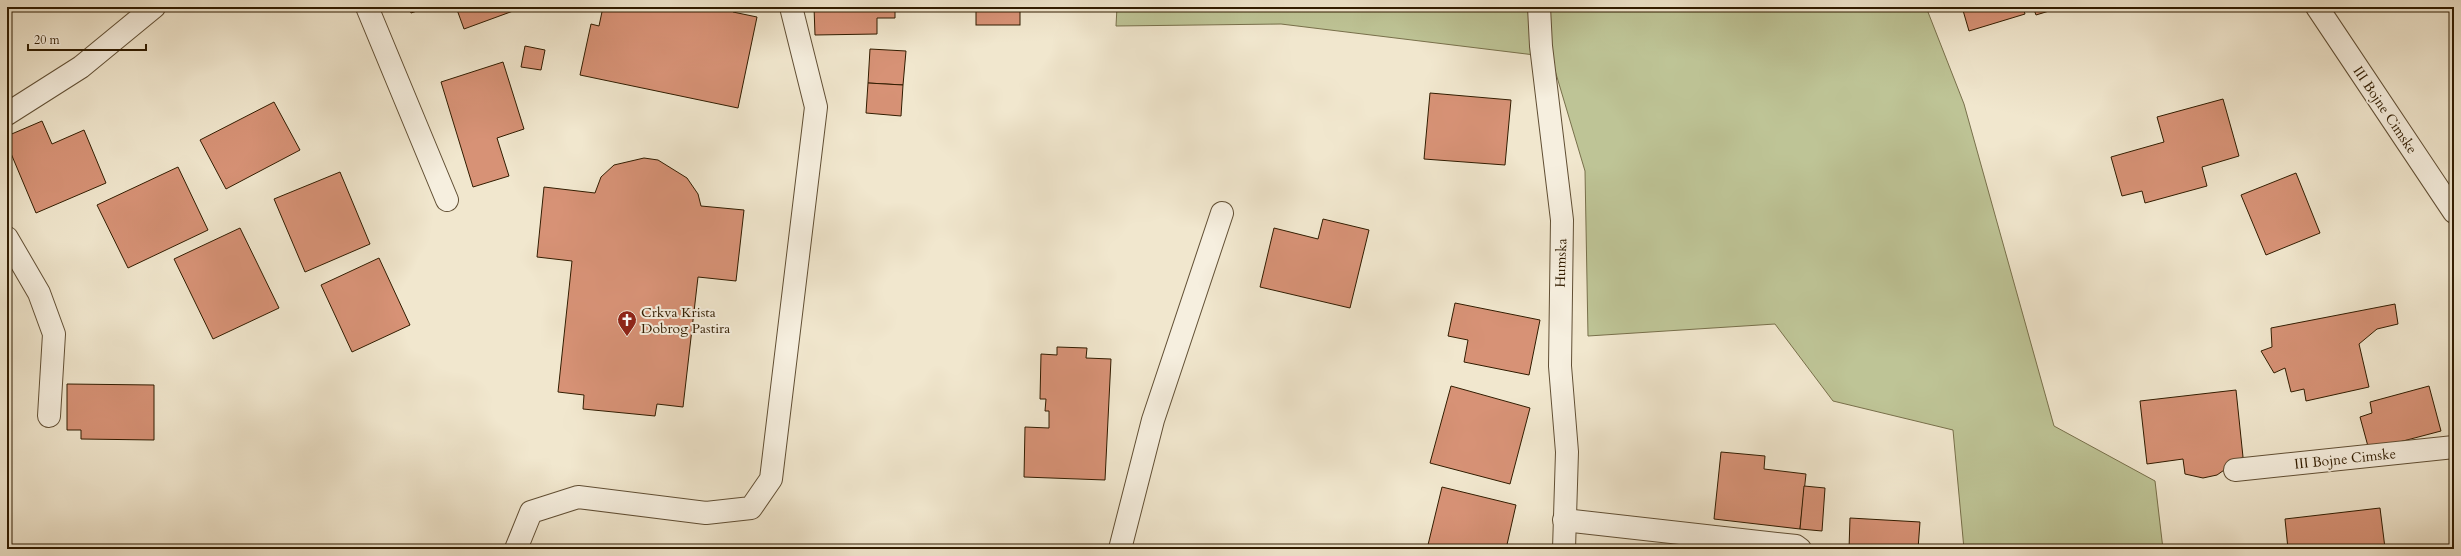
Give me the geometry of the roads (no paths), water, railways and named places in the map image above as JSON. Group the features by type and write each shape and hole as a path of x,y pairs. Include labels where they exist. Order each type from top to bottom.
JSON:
{"street":[{"path":"7,114 80,67 154,7"},
{"path":"367,7 447,200"},
{"path":"516,549 531,512 578,497 706,513 751,508 770,479 816,107 791,7"},
{"name":"Humska","path":"1539,7 1541,46 1562,220 1560,366 1567,452 1564,549"},
{"name":"III Bojne Cimske","path":"2317,7 2454,212"},
{"path":"1120,549 1152,420 1222,213"},
{"path":"7,238 39,292 54,334 49,416"},
{"name":"III Bojne Cimske","path":"2235,470 2454,447"},
{"path":"1564,520 1796,546 1800,549"}],"place":[{"name":"Crkva Krista Dobrog Pastira","path":"627,337"}]}
